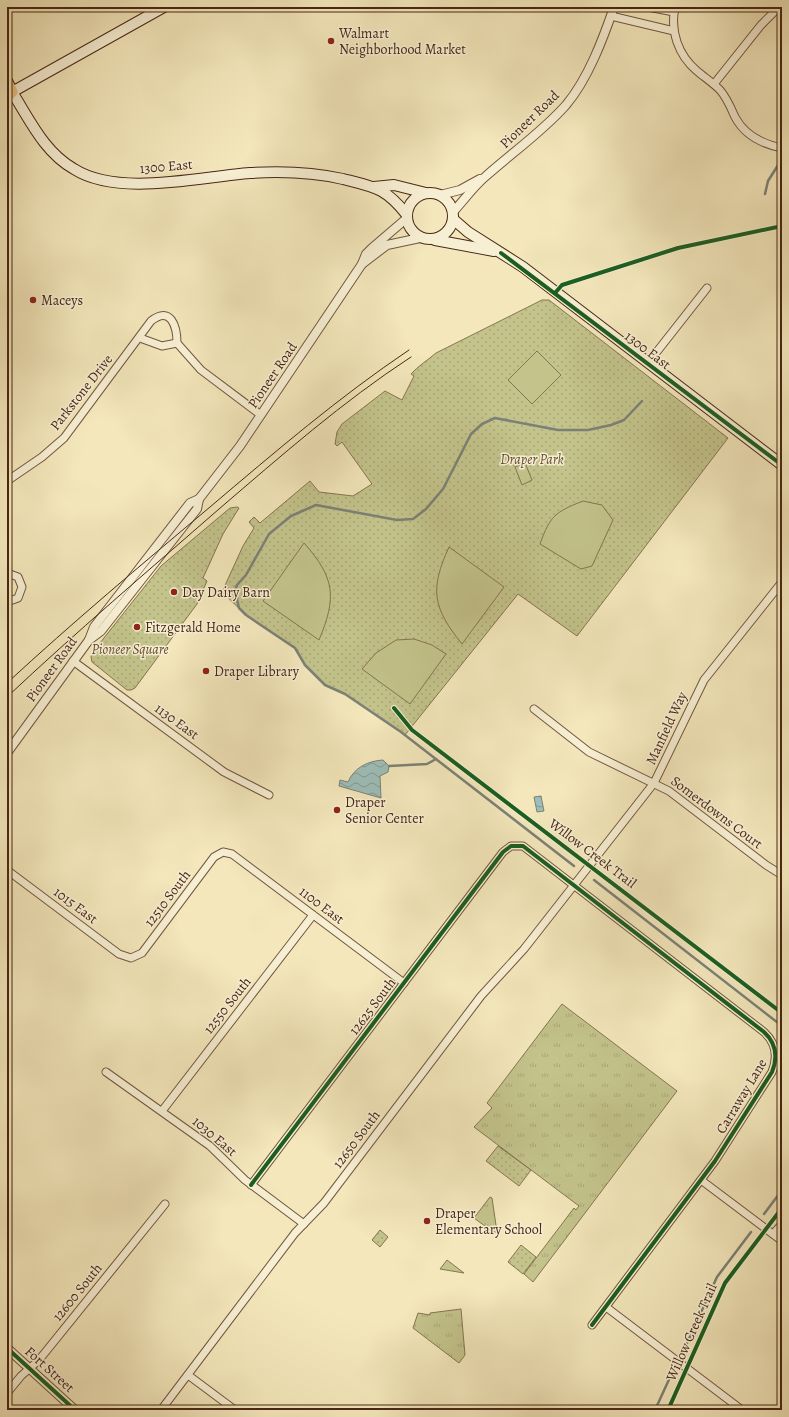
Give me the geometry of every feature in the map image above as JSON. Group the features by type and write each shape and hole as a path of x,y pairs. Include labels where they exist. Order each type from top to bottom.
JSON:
{"main road":[{"path":"9,90 164,7"},
{"name":"1300 East","path":"9,90 38,134 54,155 75,170 102,180 120,184 135,184 279,172 325,175 374,186 394,186 426,193"},
{"name":"1300 East","path":"374,186 389,195 407,216"},
{"path":"426,193 440,195 450,204 453,216 446,232 443,236 433,240 420,238 409,226 407,216 409,205 416,197 426,193"},
{"name":"1300 East","path":"453,216 468,232 501,253 780,461"},
{"name":"1300 East","path":"433,240 501,253"}],"street":[{"name":"Pioneer Road","path":"440,195 460,190 484,177 539,132 566,104 589,69 605,35 614,7"},
{"path":"648,7 675,10 674,31 678,46 686,60 714,84 724,96 736,118 747,133 762,142 782,148"},
{"path":"714,84 761,25 779,7"},
{"path":"611,16 674,31"},
{"name":"Pioneer Road","path":"453,216 484,177"},
{"name":"Pioneer Road","path":"7,753 89,640 101,631 197,509 199,499 240,446 362,264 366,254 407,216"},
{"name":"Pioneer Road","path":"362,264 387,245 420,238"},
{"path":"648,364 707,288"},
{"name":"Parkstone Drive","path":"7,481 42,457 64,438 155,318 165,316 170,318 176,326 176,342"},
{"path":"140,338 162,346 176,342 195,365 261,415"},
{"path":"7,573 14,574 18,578 22,588 18,598 7,602"},
{"name":"Manfield Way","path":"575,886 654,783 704,680 782,582"},
{"name":"1130 East","path":"73,661 224,772 269,795"},
{"name":"Somerdowns Court","path":"534,709 589,752 669,791 766,865 782,875"},
{"name":"Carraway Lane","path":"515,845 526,848 764,1032 773,1044 776,1061 772,1072 701,1180 592,1325"},
{"name":"12625 South","path":"251,1185 503,852 508,847 515,845"},
{"name":"1100 East","path":"223,852 235,856 404,984"},
{"name":"12510 South","path":"131,958 142,953 212,860 223,852"},
{"name":"1015 East","path":"7,870 119,954 131,958"},
{"name":"12650 South","path":"161,1410 292,1238 321,1208 489,986 518,956 575,886"},
{"name":"12550 South","path":"162,1111 313,915"},
{"name":"1030 East","path":"106,1072 210,1146 251,1185 304,1224"},
{"path":"701,1180 782,1241"},
{"name":"12600 South","path":"7,1393 39,1360 165,1204"},
{"path":"773,1234 782,1224"},
{"path":"606,1307 742,1410"},
{"name":"Fort Street","path":"7,1348 75,1410"},
{"path":"188,1375 235,1410"}],"green space":[{"name":"Draper Park","path":"542,300 549,300 728,438 577,636 518,594 405,735 345,694 325,685 305,665 295,648 246,615 222,592 243,546 254,528 249,522 254,517 260,523 310,481 319,492 353,496 372,484 342,442 337,446 335,444 337,432 342,424 385,391 402,400 414,376 411,374 436,353"},
{"path":"537,351 561,375 532,404 508,380"},
{"path":"525,463 532,480 522,485 515,467"},
{"path":"583,501 602,505 613,520 592,566 581,569 540,544 547,527 555,516 566,508"},
{"name":"Pioneer Square","path":"230,508 239,508 223,534 203,578 207,581 197,604 135,688 127,690 92,662 92,653 161,566"},
{"path":"304,543 322,567 330,588 329,612 319,640 263,601"},
{"path":"449,547 504,587 462,644 445,619 437,597 439,575"},
{"path":"414,639 432,645 446,654 410,704 362,669 376,653 396,640"},
{"path":"562,1004 677,1091 533,1282 524,1274 574,1208 576,1210 579,1206 474,1127 492,1108 487,1103"},
{"path":"498,1146 531,1170 519,1186 486,1161"},
{"path":"490,1197 492,1198 497,1232 493,1232 474,1218"},
{"path":"380,1230 388,1237 380,1247 372,1240"},
{"path":"521,1245 536,1257 523,1274 508,1262"},
{"path":"447,1260 464,1273 440,1269"},
{"path":"461,1309 465,1355 459,1363 413,1328 418,1313 430,1315 430,1313"}],"water":[{"path":"383,760 389,766 388,772 380,776 381,798 339,786 340,780 348,782 357,769 362,766"},
{"path":"541,796 544,811 537,812 534,797"}],"waterway":[{"path":"765,194 768,181 780,162"},
{"path":"574,866 401,732 345,694 325,685 305,665 295,648 246,615 239,608 235,591 237,585 246,575 269,534 291,516 316,505 397,520 413,519 426,509 443,489 471,434 482,424 495,418 558,430 588,430 611,425 624,420 642,401"},
{"path":"389,766 427,764 436,759"},
{"path":"594,880 782,1026"},
{"path":"764,1214 782,1190"},
{"path":"683,1352 717,1277 751,1232"},
{"path":"655,1410 672,1373"}],"tram line":[{"path":"7,683 107,594 283,446 332,406 409,350"},
{"path":"7,697 112,602 289,449 361,392 411,357"}],"cycle path":[{"path":"555,293 562,285 678,248 782,226"},
{"path":"501,253 782,465"},
{"name":"Willow Creek Trail","path":"394,708 412,730 782,1013"},
{"path":"251,1185 503,852 511,846 523,846 764,1032 768,1036 775,1050 775,1061 772,1072 715,1161 592,1325"},
{"name":"Willow Creek Trail","path":"668,1410 725,1283 782,1208"},
{"path":"7,1348 75,1410"}],"place":[{"name":"Walmart Neighborhood Market","path":"331,41"},
{"name":"Maceys","path":"33,300"},
{"name":"Day Dairy Barn","path":"174,592"},
{"name":"Fitzgerald Home","path":"137,627"},
{"name":"Draper Library","path":"206,671"},
{"name":"Draper Senior Center","path":"337,810"},
{"name":"Draper Elementary School","path":"427,1221"}]}
